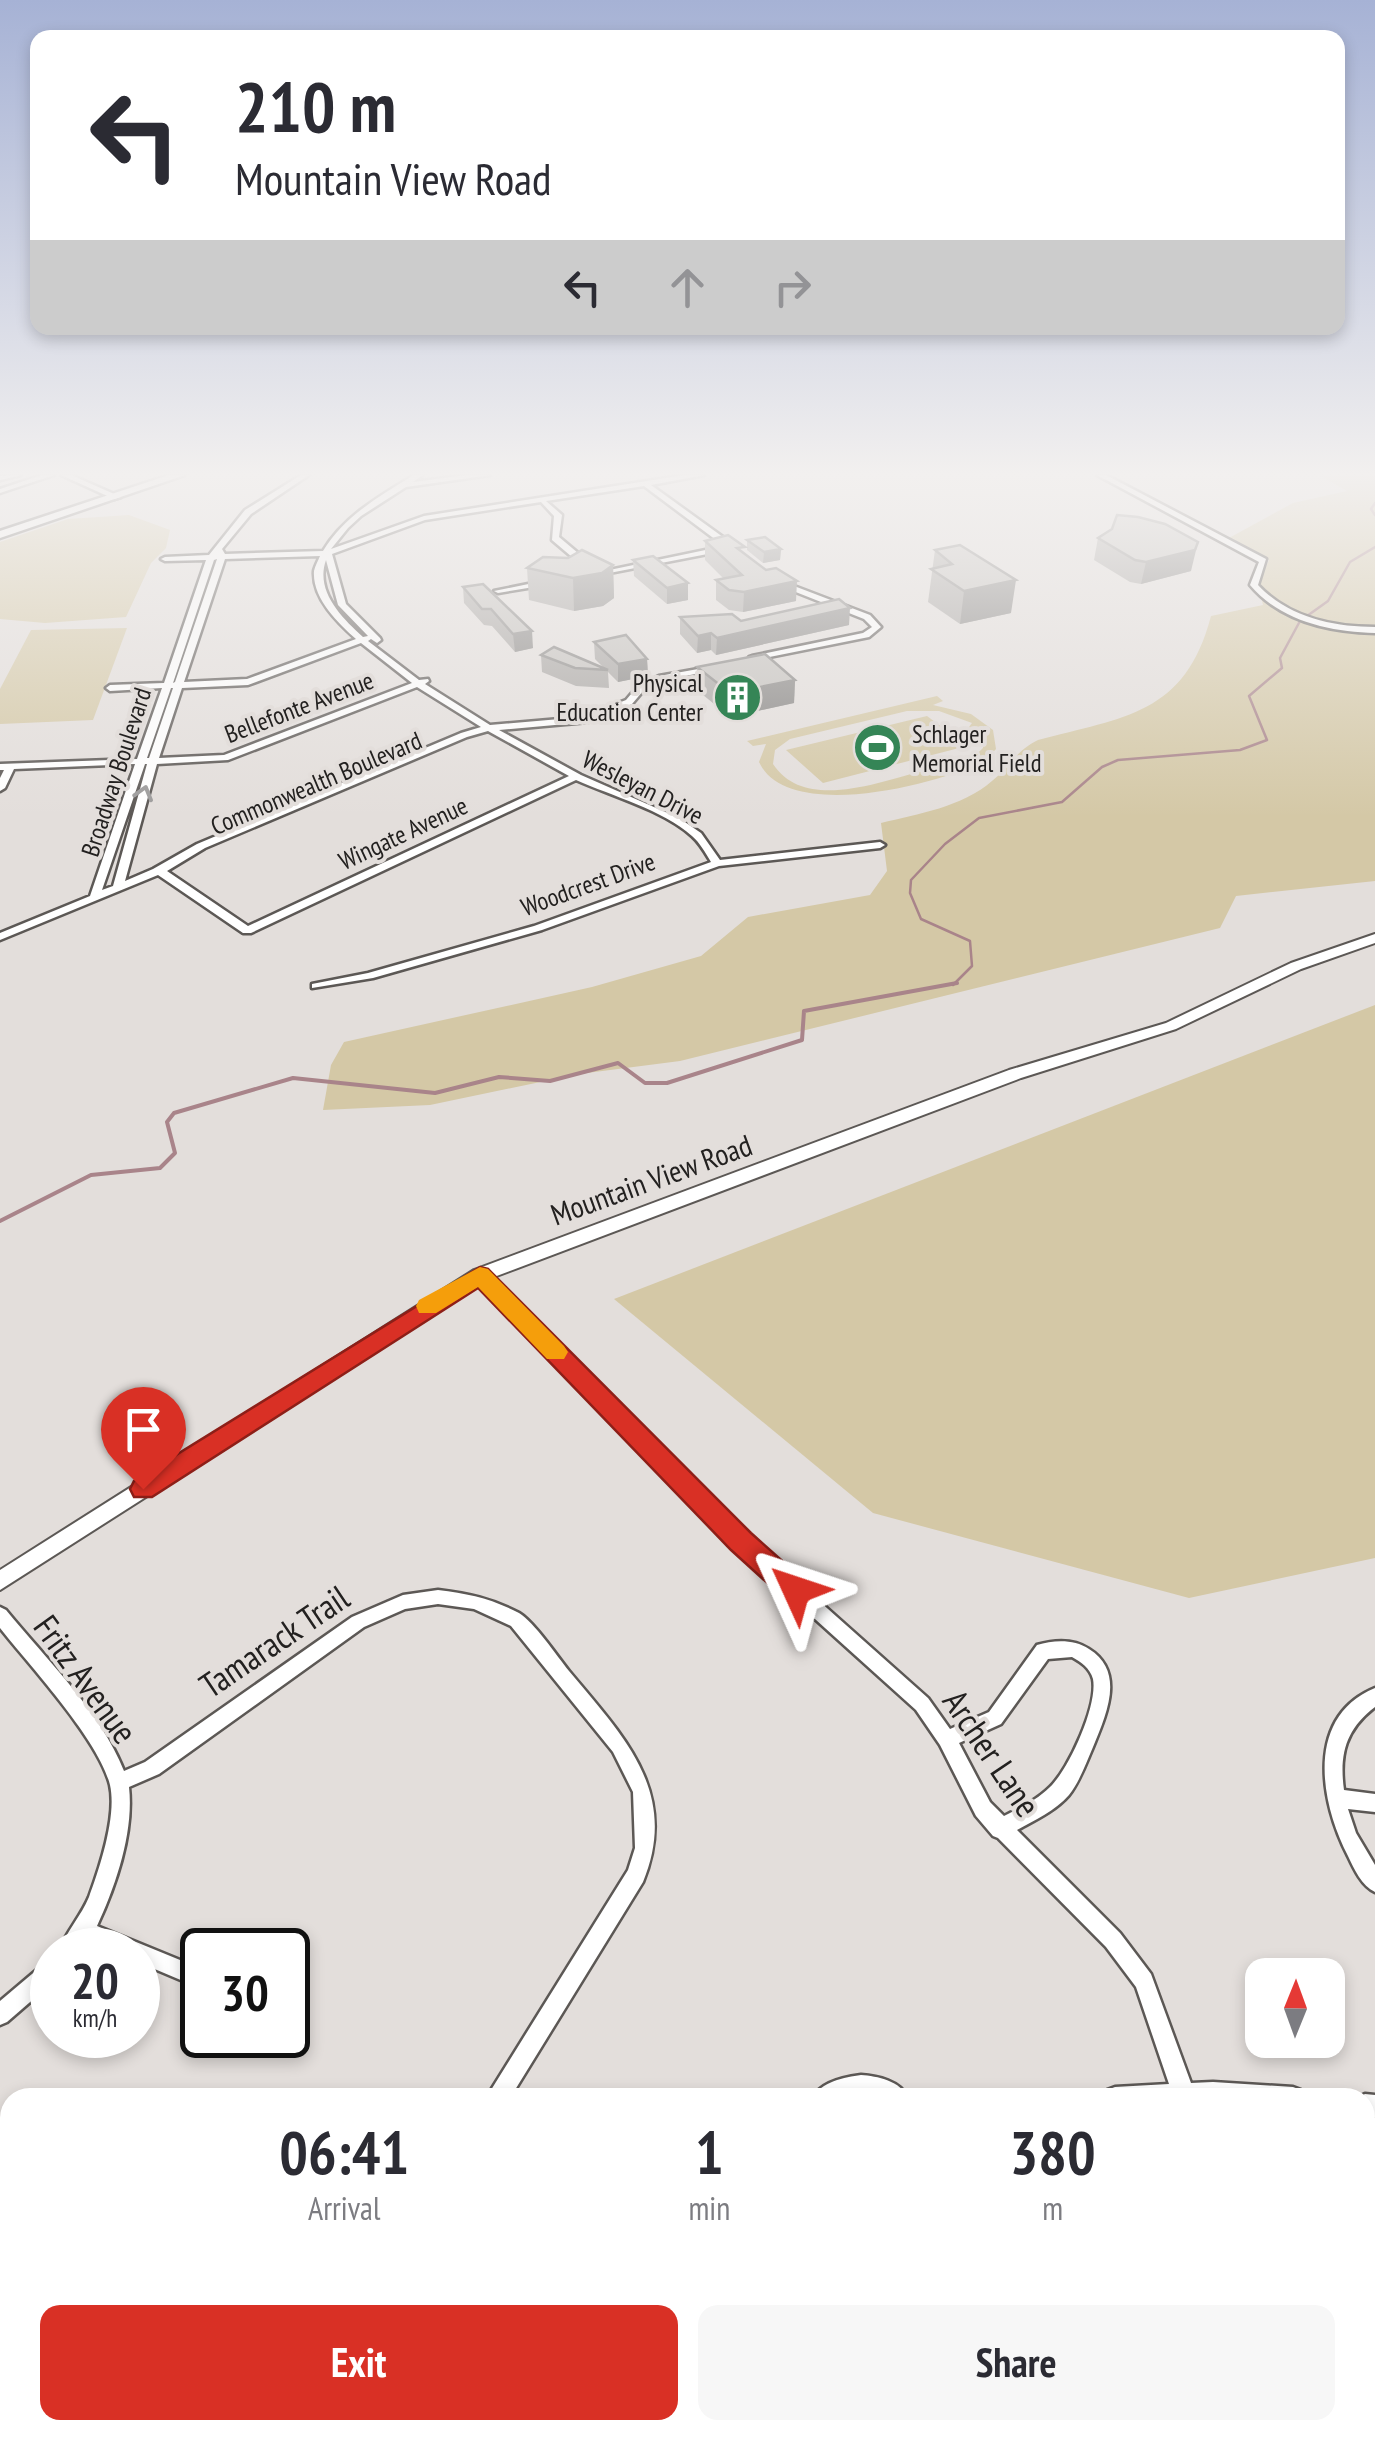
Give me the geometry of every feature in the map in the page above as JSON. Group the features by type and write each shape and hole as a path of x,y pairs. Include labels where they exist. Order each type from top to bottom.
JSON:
{"street":[{"name":"Broadway Boulevard","path":"95,896 165,686 203,589"},
{"name":"Broadway Boulevard","path":"118,887 207,589"},
{"name":"Commonwealth Boulevard","path":"0,938 334,800 489,728 367,638 343,626 318,589"},
{"name":"Commonwealth Boulevard","path":"336,589 367,638"},
{"path":"498,591 511,589"},
{"path":"739,662 866,635 877,627 867,616 796,589"},
{"path":"1256,589 1298,614 1375,630"},
{"path":"110,688 248,682 367,638"},
{"path":"489,728 556,725 617,706 662,678 727,664"},
{"name":"Bellefonte Avenue","path":"5,767 225,758 424,681"},
{"name":"Wesleyan Drive","path":"489,728 688,828 718,863"},
{"path":"0,788 5,767"},
{"name":"Wingate Avenue","path":"248,931 578,776"},
{"name":"Woodcrest Drive","path":"316,986 370,976 559,921 718,863 880,844"},
{"path":"158,870 248,931"},
{"name":"Mountain View Road","path":"0,1581 480,1275 1016,1074 1171,1026 1296,966 1375,938"},
{"name":"Archer Lane","path":"480,1275 741,1542 905,1688 946,1738 968,1786 1000,1829 1113,1940 1144,1981 1181,2088"},
{"name":"Tamarack Trail","path":"118,1782 152,1768 358,1622 386,1608 420,1599 460,1599 517,1621 620,1746 642,1791 646,1824 636,1875 502,2088"},
{"name":"Fritz Avenue","path":"0,1615 99,1744 118,1782 111,1855 86,1928"},
{"path":"946,1738 995,1718 1043,1651 1074,1649 1098,1668 1104,1686 1103,1704 1066,1783 1052,1799 1000,1829"},
{"path":"1375,1696 1360,1704 1336,1744 1331,1761 1336,1798 1348,1836 1375,1882"},
{"path":"1336,1798 1375,1803"},
{"path":"0,2015 30,1989"},
{"path":"852,2088 880,2088"}],"shaded area":[{"path":"0,589 139,589 126,617 45,623 0,619"},
{"path":"1259,589 1375,589 1375,881 1236,896 1220,928 680,1061 579,1074 430,1105 323,1110 331,1065 344,1042 592,987 701,956 748,917 870,895 887,871 881,823 967,797 992,781 1038,740 1124,717 1147,706 1168,693 1185,674 1200,649 1211,616 1263,605"},
{"path":"127,628 93,720 0,724 0,689 31,630"},
{"path":"937,696 943,701 933,705 971,714 993,730 996,749 987,759 937,779 867,793 832,795 800,791 775,781 759,762 766,744 753,746 747,741","holes":["907,711 939,711 972,723 969,727 983,739 983,748 953,765 841,790 803,787 786,778 773,764 775,750 790,739"]},
{"name":"Schlager Memorial Field","path":"927,716 967,746 823,783 786,750"},
{"path":"1375,1005 1375,1558 1189,1598 873,1513 614,1299"}],"building":[{"path":"465,589 488,589 532,631 513,634 491,609 482,609"},
{"path":"839,599 850,608 717,638 711,633 698,636 680,617 732,614 741,621"},
{"path":"626,635 647,659 618,664 594,642"},
{"path":"554,647 608,670 575,668 541,655"},
{"path":"765,654 795,680 730,693 697,667"}],"waterway":[{"path":"955,983 972,966 970,941 921,919 910,893 911,880 945,844 979,818 1062,802 1102,767 1118,760 1240,750 1267,740 1249,696 1282,668 1280,658 1300,621 1328,601 1335,589"},
{"path":"0,1221 91,1175 160,1168 175,1153 167,1122 174,1113 293,1078 435,1093 499,1077 550,1081 618,1063 645,1083 667,1083 802,1040 804,1011 955,983"}],"slow traffic":[{"path":"428,1306 480,1275 555,1352"}],"place":[{"name":"Physical Education Center","path":"738,697"},
{"name":"Schlager Memorial Field","path":"877,748"}],"route":[{"path":"143,1489 480,1275 741,1542 796,1590"}]}
